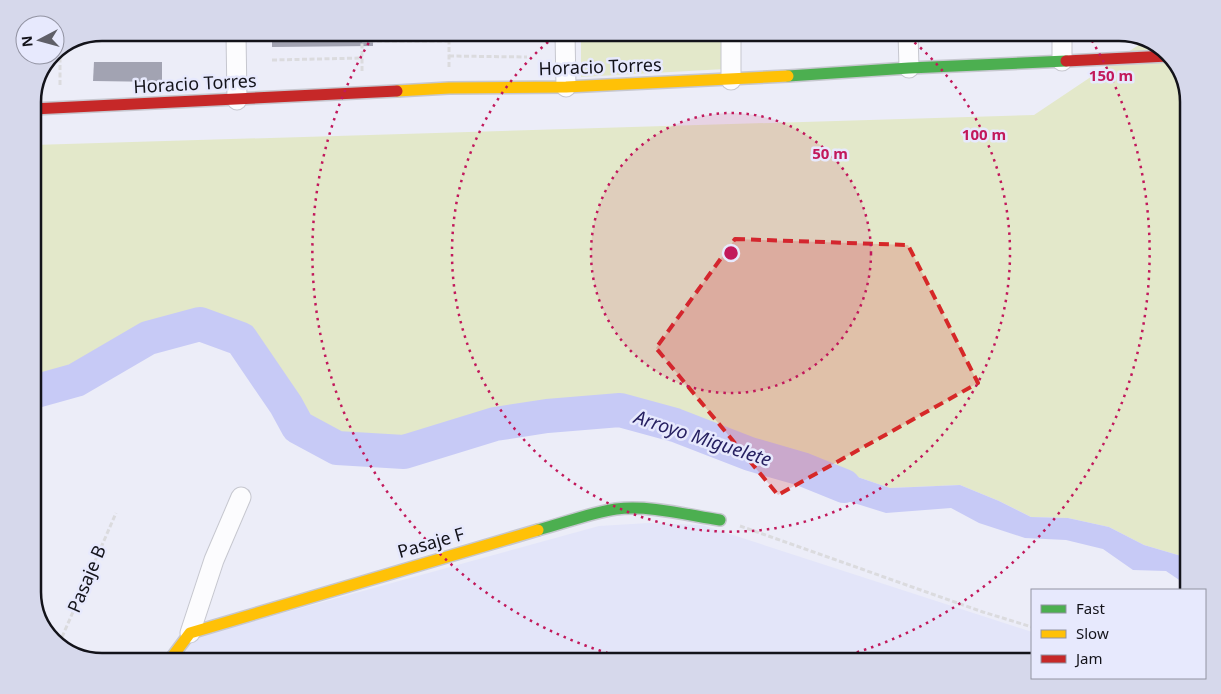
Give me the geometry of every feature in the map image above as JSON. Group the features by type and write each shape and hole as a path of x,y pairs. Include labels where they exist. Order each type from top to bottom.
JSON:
{"street":[{"path":"236,41 237,100"},
{"path":"565,41 566,87"},
{"path":"731,80 732,41"},
{"path":"908,41 908,68"},
{"path":"1062,41 1062,61"},
{"name":"Horacio Torres","path":"41,109 449,88 566,87 731,80 908,68 1159,56"},
{"path":"176,653 190,633 214,560 241,497"},
{"name":"Pasaje F","path":"190,633 596,513 618,509 645,509 720,520"}],"path":[{"path":"362,92 362,41 449,41 449,88"},
{"path":"449,56 526,57"},
{"path":"272,60 362,58"},
{"path":"60,65 60,108"},
{"name":"Pasaje B","path":"62,638 116,513"},
{"path":"720,520 983,612 1031,627"}],"highlighted area":[{"path":"735,239 908,245 978,383 778,495 656,348"}],"shaded area":[{"path":"649,523 702,525 1031,632 1031,653 184,653 196,637 599,526"}],"green space":[{"path":"581,41 724,41 725,69 581,77"},
{"path":"1139,45 1149,49 1162,59 1172,72 1177,83 1180,98 1180,556 1144,545 1109,527 1068,518 1031,517 960,485 890,488 831,468 802,469 750,454 675,425 620,410 547,416 495,424 404,452 337,448 298,427 286,405 241,339 200,324 148,338 76,380 41,390 41,145 1034,115"}],"water":[{"path":"831,468 890,488 960,485 1031,517 1068,518 1109,527 1144,545 1180,556 1180,581 1166,571 1133,570 1103,549 1066,540 1025,538 979,523 951,508 886,513 838,498 802,469"}],"building":[{"path":"272,41 373,41 373,46 272,47"},
{"path":"94,62 162,62 162,82 93,81"}],"waterway":[{"name":"Arroyo Miguelete","path":"41,390 76,380 148,338 200,324 241,339 286,405 298,427 337,448 404,452 495,424 547,416 620,410 675,425 750,454 802,469 844,486"}],"traffic: fast":[{"path":"788,76 1066,61"},
{"path":"538,530 596,513 629,508 668,511 720,520"}],"traffic: slow":[{"path":"397,91 449,88 566,87 788,76"},
{"path":"175,653 190,633 538,530"}],"traffic: jam":[{"path":"1066,61 1159,56"},
{"path":"41,109 397,91"}]}
